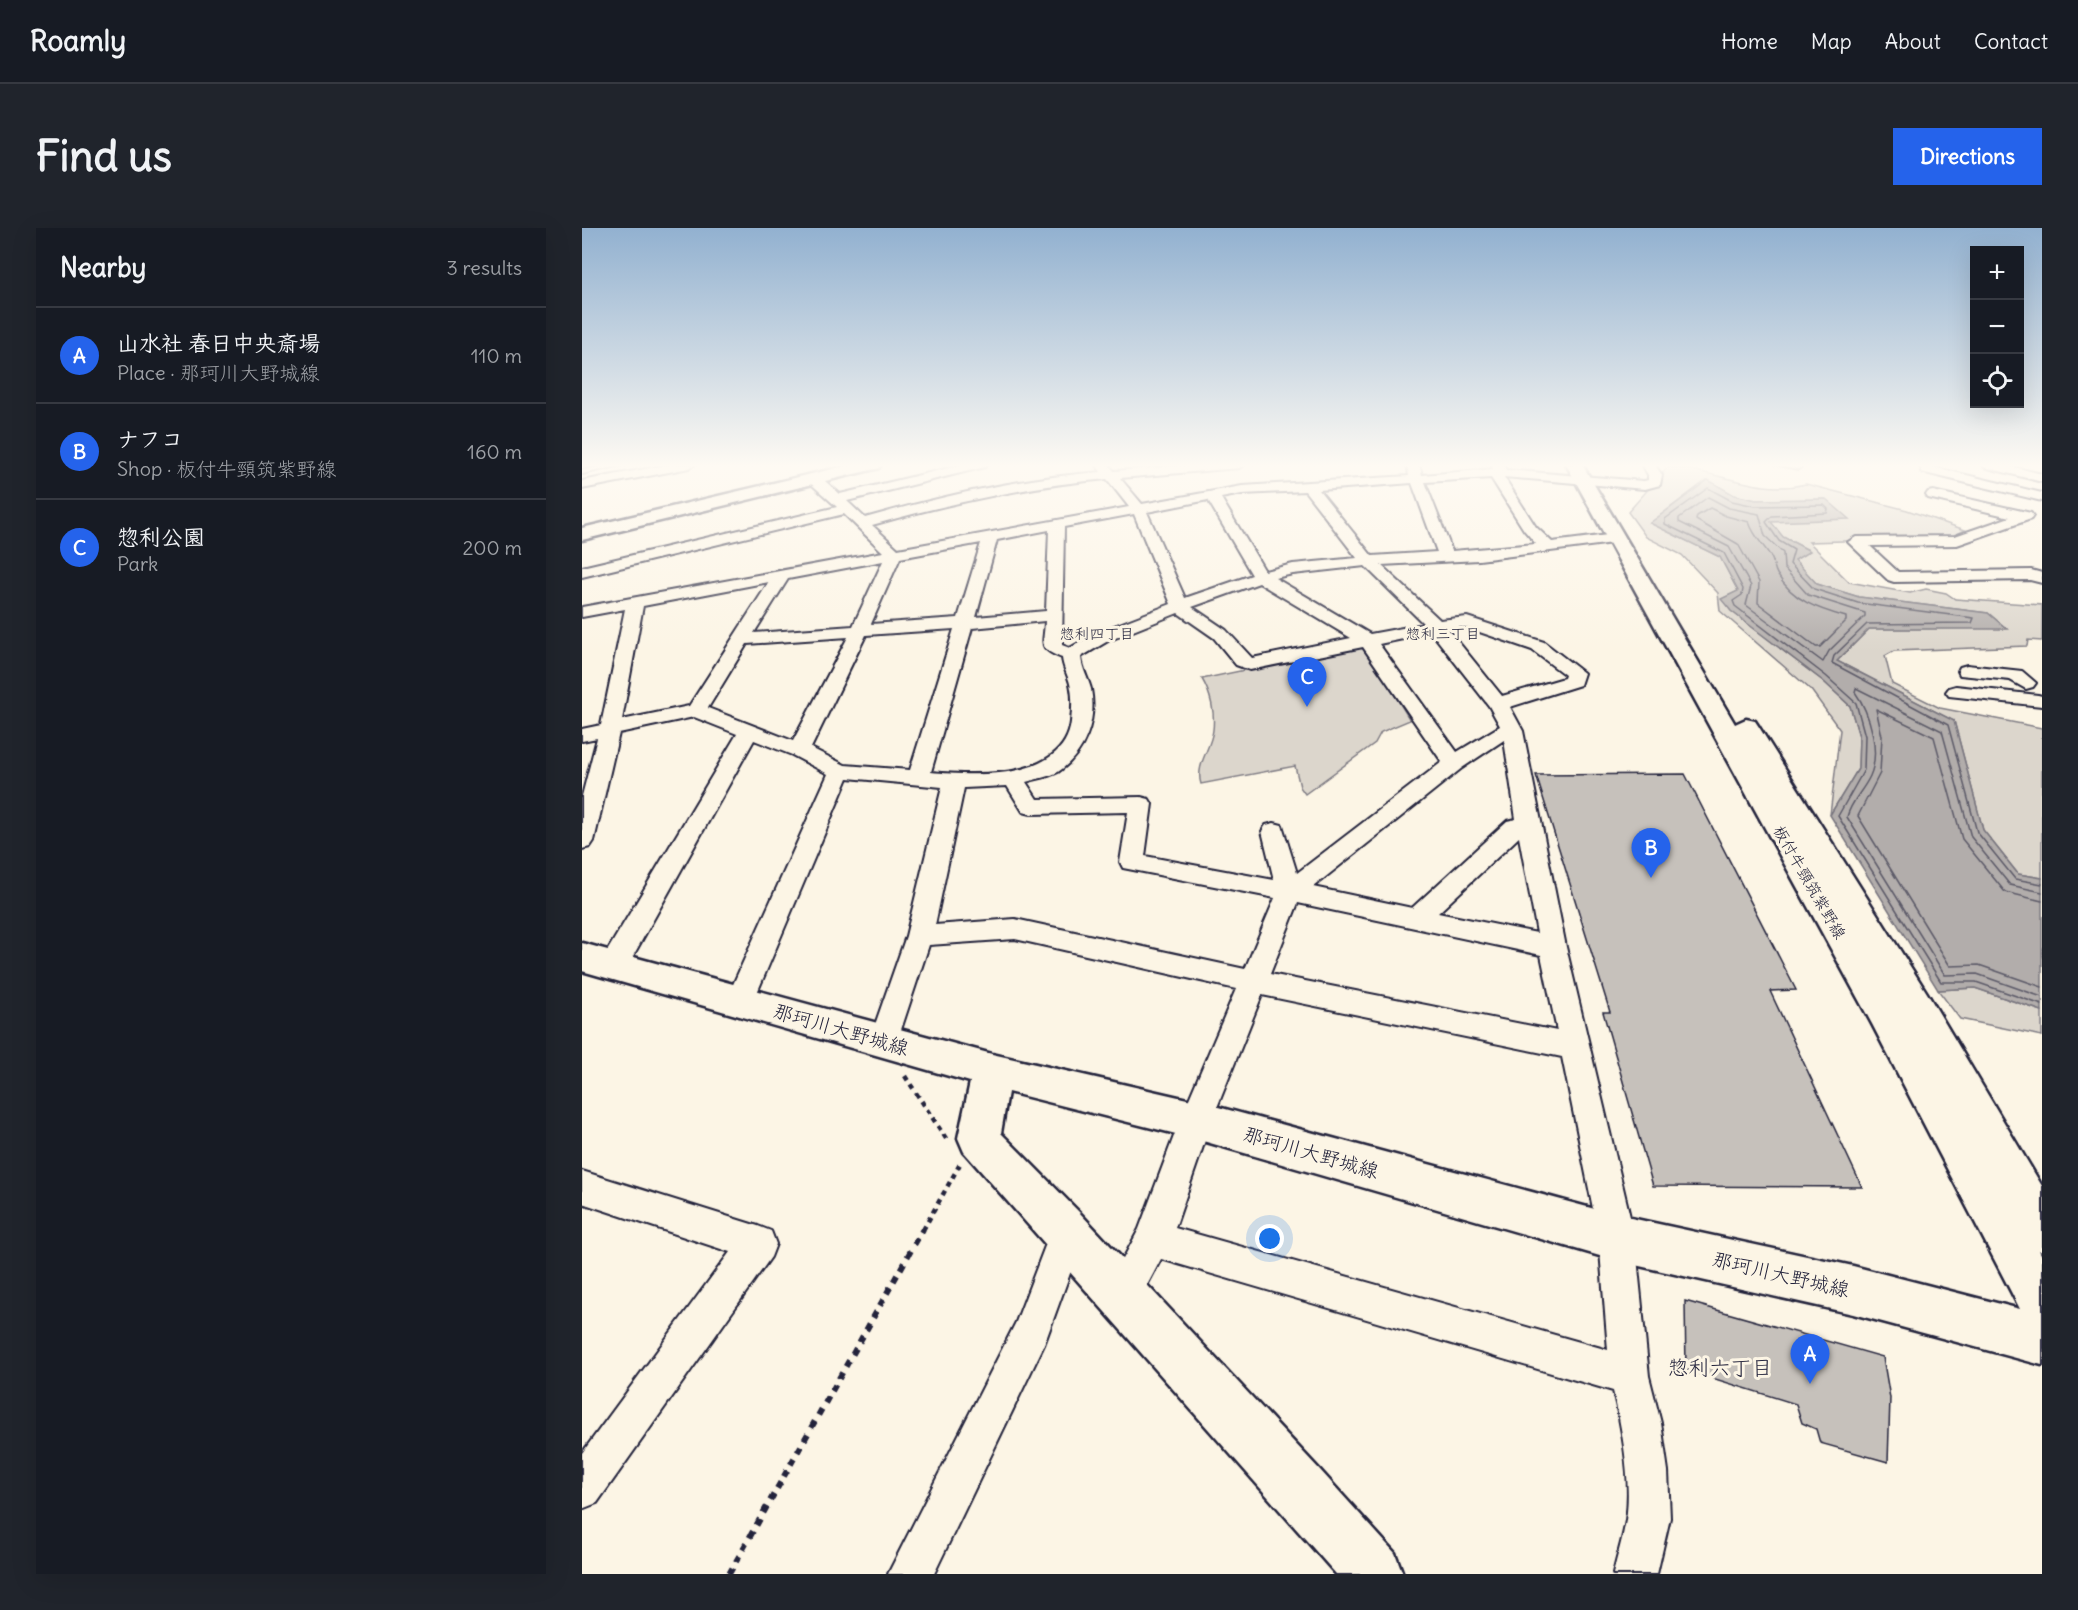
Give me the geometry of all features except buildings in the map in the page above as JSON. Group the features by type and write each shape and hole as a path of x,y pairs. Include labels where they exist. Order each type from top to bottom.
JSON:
{"main road":[{"path":"582,534 612,527"},
{"name":"板付牛頸筑紫野線","path":"1611,527 1885,1013 2042,1303"},
{"name":"板付牛頸筑紫野線","path":"1620,527 1914,1004 2042,1229"},
{"name":"那珂川大野城線","path":"598,962 992,1071 1196,1120 1617,1238 1853,1290 2042,1340"},
{"path":"992,1071 979,1138 991,1154 1067,1232 1293,1480 1374,1574"}],"street":[{"path":"582,572 755,527"},
{"path":"865,527 894,554"},
{"path":"582,612 1042,527"},
{"path":"1058,527 1053,648 1071,655"},
{"path":"1146,527 1181,607 1220,634 1243,661 1250,664 1436,626 1467,622 1538,646 1575,673 1573,681 1498,704"},
{"path":"1231,527 1261,576 1367,640 1454,763"},
{"path":"1341,527 1368,561 1436,626 1498,704 1513,731 1553,947 1617,1238 1629,1376 1641,1423 1647,1483 1648,1518 1635,1574"},
{"path":"1435,527 1446,555"},
{"path":"1530,527 1548,547"},
{"path":"1994,527 1957,540 1856,542 1893,577 2031,575 2042,578"},
{"path":"919,777 991,536"},
{"path":"1071,655 1102,637 1213,593 1261,576 1293,569 1446,555 1479,555 1616,539"},
{"path":"799,750 860,630 894,554"},
{"path":"696,711 782,575"},
{"path":"582,841 610,729 635,603"},
{"path":"742,639 1054,615"},
{"path":"582,735 696,711 799,750 840,771 954,781 1013,779 1049,768 1072,747 1081,724 1081,688 1073,670 1071,655"},
{"path":"1967,671 2015,675 2037,693"},
{"path":"1956,692 2037,693"},
{"path":"598,962 749,731"},
{"path":"1122,1295 1153,1239 1196,1120 1290,892 1454,763 1503,731 1513,731"},
{"path":"740,1000 840,771"},
{"path":"1013,779 1031,807 1141,804 1132,862 1290,892 1553,947"},
{"path":"884,1042 919,936 954,781"},
{"path":"1416,919 1515,827 1529,827"},
{"path":"1274,831 1290,892"},
{"path":"919,936 1015,929 1253,982 1576,1047"},
{"path":"582,1188 758,1244 586,1474"},
{"path":"910,1574 1031,1332 1067,1232"},
{"path":"1153,1239 1629,1376"}],"path":[{"path":"884,1042 948,1142"},
{"path":"729,1574 961,1162 954,1152"}],"shaded area":[{"path":"1639,527 1658,527 1720,557 1738,591 1722,599 1731,611 1823,681 1850,706 1859,736 1858,769 1830,815 1840,730 1811,690 1720,611 1718,593 1682,555 1646,537"},
{"path":"1775,527 1956,527 1965,530 1950,538 1809,542 1849,582 1910,593 1926,589 1946,593 1955,599 2042,605 2042,641 2028,640 2027,646 1894,651 1885,656 1892,684 1940,708 2042,728 2042,878 2018,874 1983,830 1954,721 1837,661 1869,629 2006,628 1988,613 1859,597 1817,584 1794,560 1809,550 1783,537"},
{"path":"1359,646 1366,648 1410,720 1381,732 1375,743 1305,794 1300,787 1295,766 1201,784 1200,770 1212,737 1213,724 1210,697 1202,679"},
{"path":"1975,988 2042,1011 2042,1036 1960,1019 1938,990"}],"water":[{"path":"1658,527 1775,527 1783,537 1810,551 1795,560 1817,584 1859,597 1988,613 2007,629 1869,629 1837,661 1954,721 1983,830 2018,874 2042,878 2042,1011 1975,988 1938,990 1830,815 1858,769 1859,736 1850,706 1823,681 1731,611 1721,599 1738,591 1720,557"}],"place":[{"name":"惣利公園","path":"1307,707"},
{"name":"ナフコ","path":"1651,878"},
{"name":"山水社 春日中央斎場","path":"1810,1384"}],"district":[{"name":"惣利四丁目","path":"1097,633"},
{"name":"惣利三丁目","path":"1443,633"},
{"name":"惣利六丁目","path":"1720,1367"}]}
